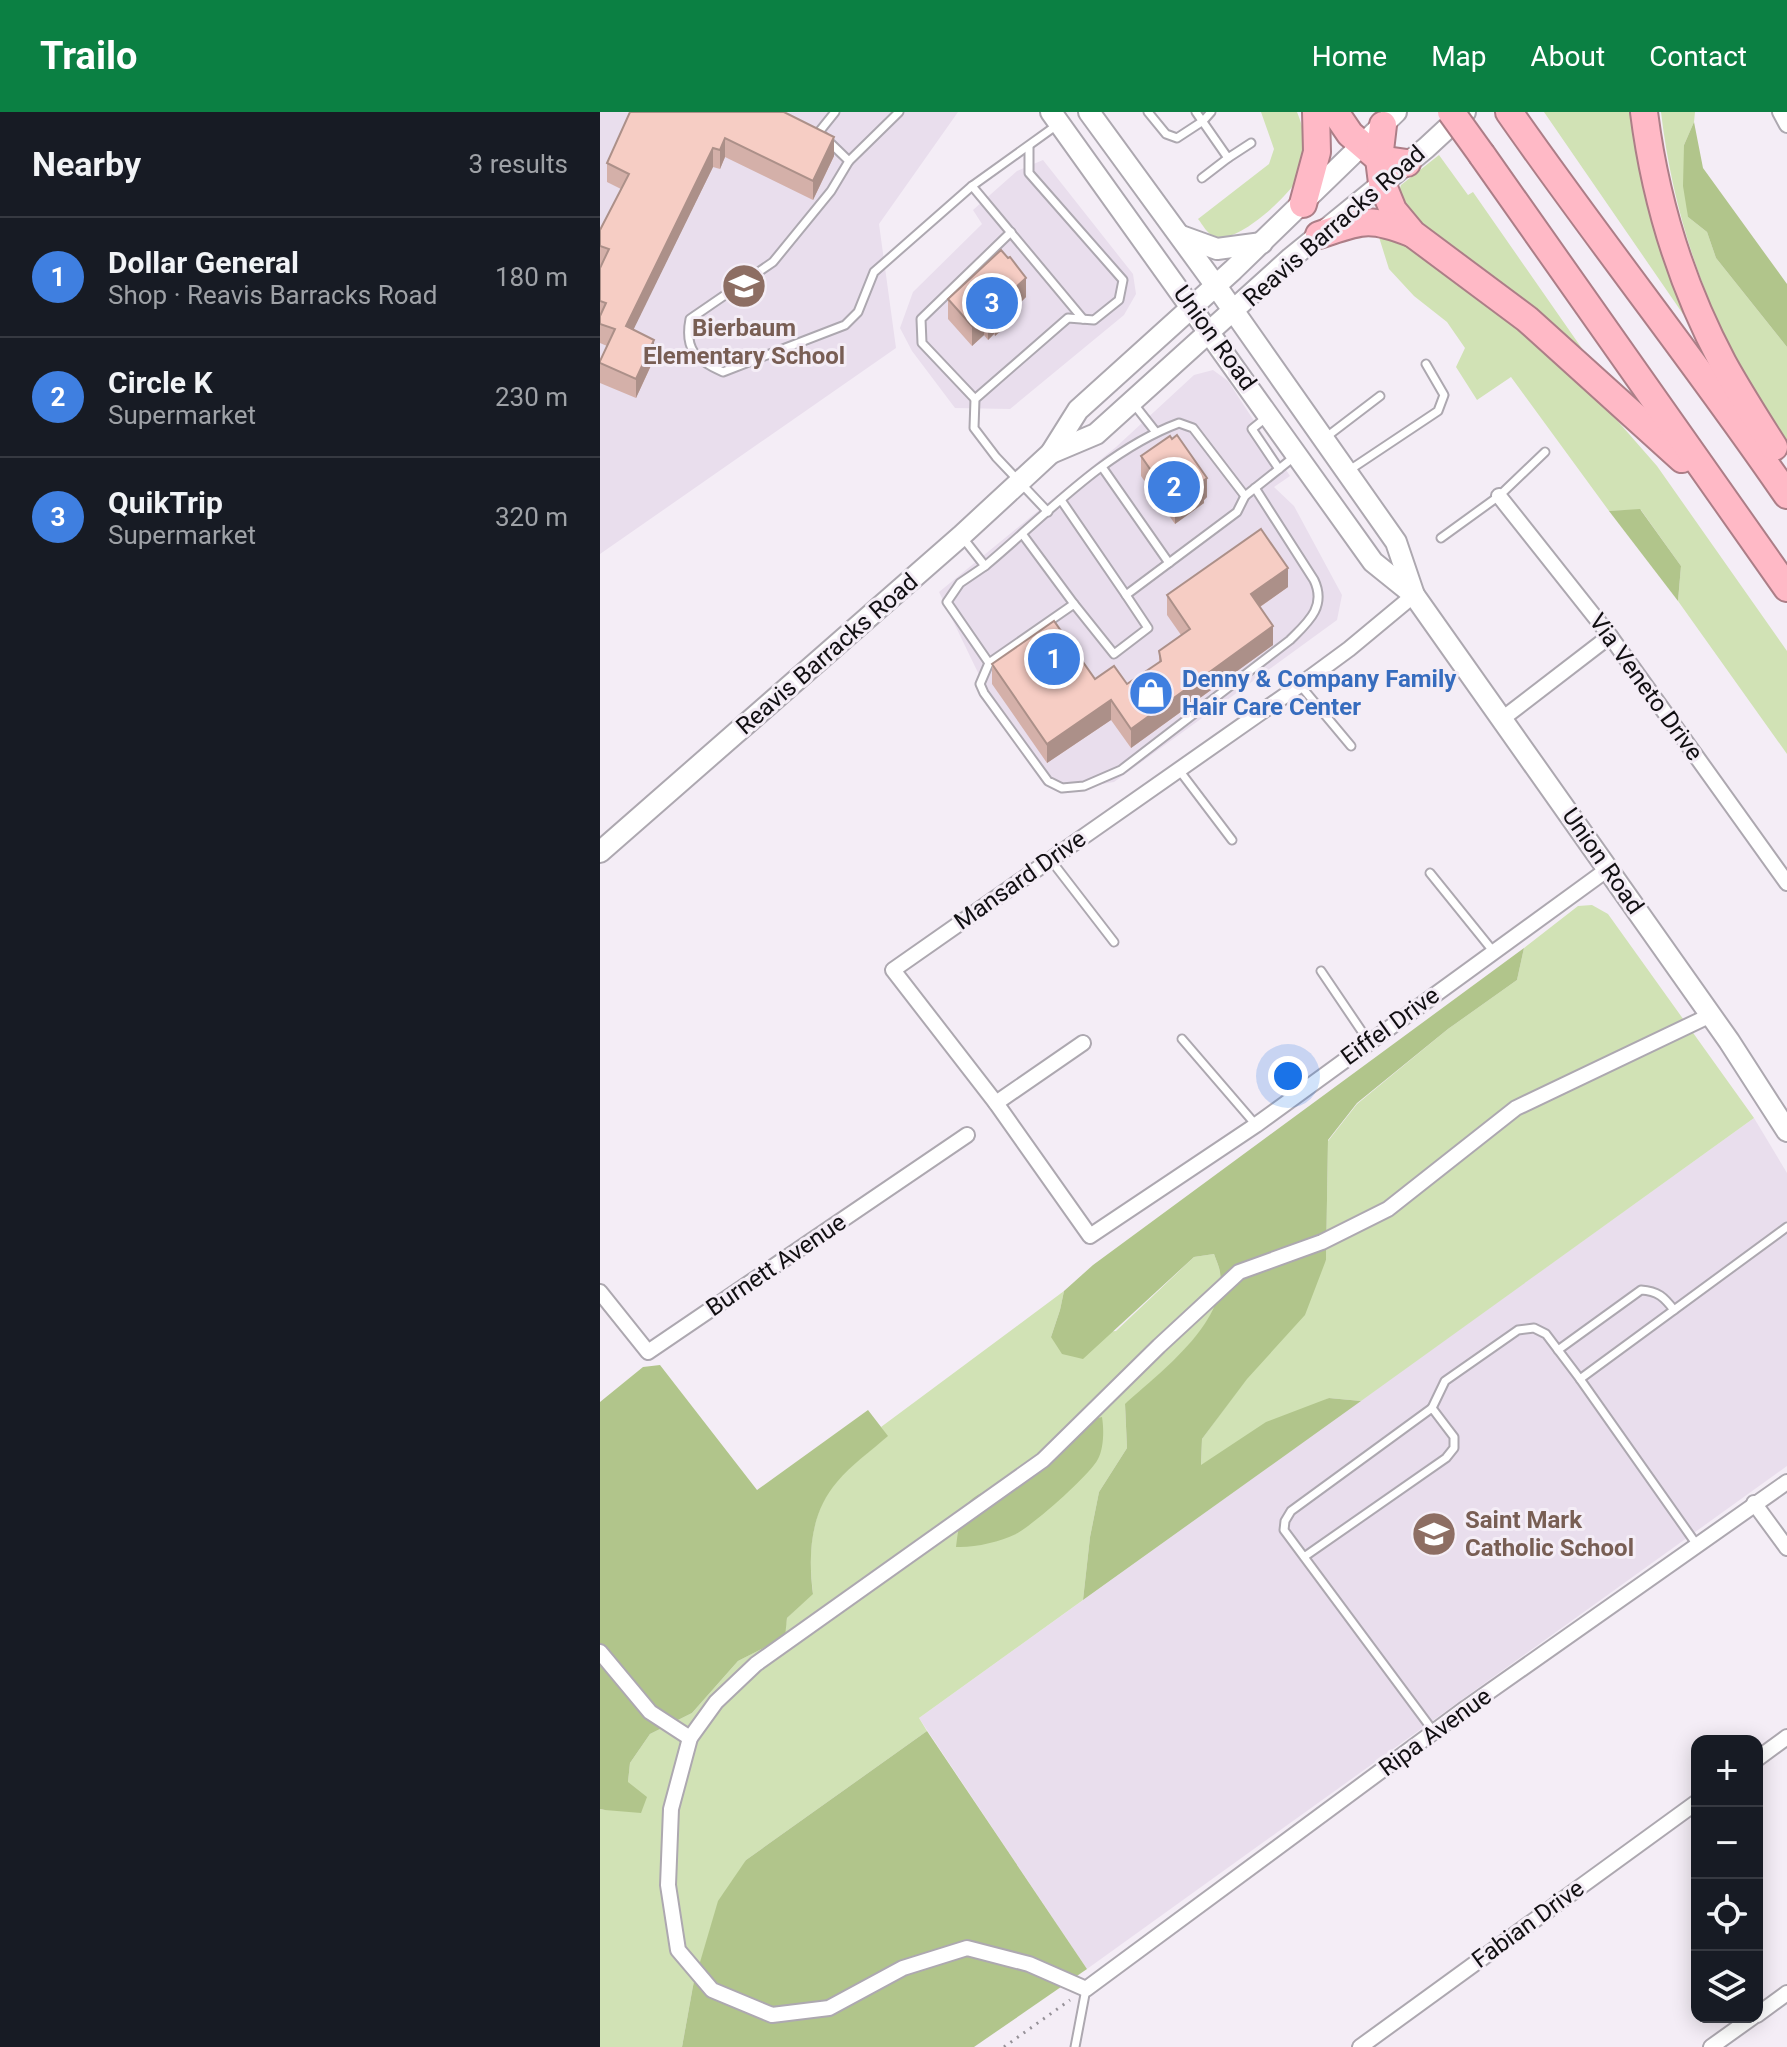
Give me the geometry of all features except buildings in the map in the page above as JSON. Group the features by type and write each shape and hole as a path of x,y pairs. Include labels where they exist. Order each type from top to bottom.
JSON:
{"highway":[{"path":"1303,204 1317,152 1316,112"},
{"path":"1335,112 1374,163 1393,210 1413,234 1527,319 1720,494"},
{"path":"1451,112 1787,588"},
{"path":"1644,112 1658,190 1695,302 1723,363 1781,459 1787,480"},
{"path":"1512,117 1787,495"},
{"path":"1374,163 1389,118"},
{"path":"1374,163 1407,163"},
{"path":"1319,235 1357,222 1375,221 1413,234"}],"main road":[{"name":"Union Road","path":"1089,112 1396,542 1414,595"},
{"name":"Reavis Barracks Road","path":"1407,163 1465,112"},
{"name":"Union Road","path":"1055,118 1373,562 1414,595 1784,1119"},
{"name":"Reavis Barracks Road","path":"600,852 1020,482 1051,453 1078,410 1303,204 1374,163"},
{"name":"Reavis Barracks Road","path":"1051,453 1096,434 1211,333 1319,235 1374,163"},
{"path":"1179,235 1217,249 1262,243"}],"street":[{"path":"1780,112 1787,125"},
{"name":"Via Veneto Drive","path":"1499,496 1610,636 1787,883"},
{"name":"Mansard Drive","path":"1090,1236 996,1103 893,970 1300,685 1414,595"},
{"path":"1502,719 1610,636"},
{"name":"Eiffel Drive","path":"1090,1236 1256,1125 1608,869"},
{"path":"1086,1989 1029,1964 967,1948 903,1968 829,2008 772,2015 712,1990 678,1950 668,1885 671,1809 690,1738 716,1702 756,1664 1043,1460 1239,1272 1322,1242 1388,1209 1516,1108 1711,1015"},
{"path":"996,1103 1083,1043"},
{"name":"Burnett Avenue","path":"600,1292 648,1352 967,1135"},
{"name":"Ripa Avenue","path":"1086,1989 1434,1732 1787,1482"},
{"path":"1754,1503 1787,1548"},
{"path":"600,1652 650,1712 690,1738"},
{"path":"1763,1755 1787,1737"},
{"name":"Fabian Drive","path":"1360,2047 1691,1806"},
{"path":"1763,2010 1787,1993"},
{"path":"1711,2047 1745,2023"}],"lane":[{"path":"835,112 819,132 849,161"},
{"path":"899,112 849,161 831,191 773,262 690,319 687,334 693,352 701,363 723,372 845,325 858,312 874,272 972,186 1029,147 1055,118"},
{"path":"1148,112 1173,138 1182,136 1211,112"},
{"path":"1196,112 1228,158"},
{"path":"1202,178 1251,143"},
{"path":"975,399 1068,318 1094,320 1119,300 1123,280 1029,173 1029,147"},
{"path":"972,186 1083,319"},
{"path":"1011,232 921,319 922,343 975,399 974,428 1048,512"},
{"path":"1346,472 1438,411 1444,395 1426,364"},
{"path":"1324,439 1380,396"},
{"path":"1133,403 1155,431"},
{"path":"1270,415 1252,429 1279,469"},
{"path":"989,663 947,602 960,583 1023,535 1102,467 1155,431 1179,423 1193,428 1245,496"},
{"path":"1441,538 1499,496 1545,452"},
{"path":"1126,595 1237,512 1245,496 1298,455"},
{"path":"1102,467 1169,563"},
{"path":"1074,604 989,663 980,684 1048,781 1062,788 1084,786 1121,770 1290,640 1314,616 1318,589 1255,488"},
{"path":"1023,535 1114,654 1148,628 1061,500"},
{"path":"961,536 985,566"},
{"path":"1300,685 1351,746"},
{"path":"1179,770 1232,840"},
{"path":"1050,859 1114,942"},
{"path":"1430,873 1493,951"},
{"path":"1321,971 1369,1042"},
{"path":"1182,1039 1256,1125"},
{"path":"1580,1379 1787,1227"},
{"path":"1558,1350 1641,1290 1653,1290 1662,1295 1674,1310"},
{"path":"1434,1732 1284,1530 1291,1511 1432,1408 1445,1381 1518,1330 1534,1328 1546,1334 1698,1547"},
{"path":"1304,1557 1446,1458 1454,1448 1454,1437 1432,1408"},
{"path":"1075,2047 1086,1989"}],"path":[{"path":"1004,2047 1086,1989"}],"shaded area":[{"name":"Bierbaum Elementary School","path":"600,112 958,112 879,224 896,348 600,554"},
{"path":"1043,160 1133,274 1136,294 1124,315 1010,409 955,408 912,351 900,328 913,292 982,224 973,210 1017,171"},
{"path":"1213,370 1228,381 1290,476 1274,487 1294,506 1342,595 1337,620 1114,782 1079,788 1054,781 982,681 939,592 1116,447 1194,375"},
{"name":"Saint Mark Catholic School","path":"1754,1118 1787,1173 1787,1466 1087,1969 919,1718"}],"green space":[{"path":"1261,112 1297,112 1305,142 1301,173 1287,193 1263,216 1237,233 1215,237 1198,219 1269,164 1274,149"},
{"path":"1544,112 1631,112 1649,212 1685,308 1683,314"},
{"path":"1661,112 1695,112 1684,145 1688,217 1707,232 1716,258 1787,347 1787,445 1741,368 1704,287 1677,201"},
{"path":"1694,122 1703,168 1787,284 1787,347 1716,258 1707,232 1688,217 1683,186 1684,145"},
{"path":"1439,155 1468,195 1473,192 1583,350 1486,271 1409,214 1398,194 1401,185"},
{"path":"1378,234 1407,247 1544,349 1587,386 1657,466 1787,651 1787,754 1678,601 1681,566 1641,510 1609,511 1511,377 1477,400 1456,367 1465,348 1447,322 1414,296 1389,269"},
{"path":"1640,509 1681,566 1678,601 1609,511"},
{"path":"1592,905 1608,914 1754,1118 1361,1401 1329,1398 1201,1466 1202,1439 1326,1260 1328,1141 1357,1104 1448,1029 1517,980 1524,948 1578,906"},
{"path":"1524,948 1517,980 1448,1029 1357,1103 1328,1140 1326,1260 1305,1315 1247,1379 1202,1439 1201,1465 1266,1422 1329,1398 1361,1401 1083,1600 1099,1492 1127,1448 1125,1404 1188,1346 1202,1328 1213,1310 1219,1291 1220,1272 1214,1254 1194,1257 1083,1359 1062,1354 1051,1337 1064,1291 1093,1265"},
{"path":"1214,1254 1220,1272 1220,1291 1213,1310 1188,1346 1125,1405 1127,1448 1099,1492 1083,1600 919,1718 927,1731 746,1860 693,1986 682,2047 600,2047 600,1809 605,1810 628,1782 630,1763 650,1734 692,1713 738,1661 784,1637 787,1618 813,1593 813,1535 821,1507 836,1482 887,1436 881,1427 1064,1291 1051,1337 1116,1331 1194,1257"},
{"path":"660,1365 757,1490 868,1410 888,1436 843,1476 821,1507 811,1550 813,1594 787,1618 785,1637 738,1661 692,1713 650,1734 630,1763 628,1782 647,1797 641,1813 600,1809 600,1402 643,1367"},
{"path":"1102,1417 1103,1438 1098,1459 1060,1500 1016,1534 986,1544 956,1547 964,1510 971,1501 1009,1479 1078,1426"},
{"path":"927,1731 1087,1969 974,2047 682,2047 693,1986 718,1901 746,1860"}],"place":[{"name":"Bierbaum Elementary School","path":"744,286"},
{"name":"QuikTrip","path":"992,303"},
{"name":"Circle K","path":"1174,487"},
{"name":"Dollar General","path":"1054,659"},
{"name":"Denny & Company Family Hair Care Center","path":"1151,693"},
{"name":"Saint Mark Catholic School","path":"1434,1534"}]}
